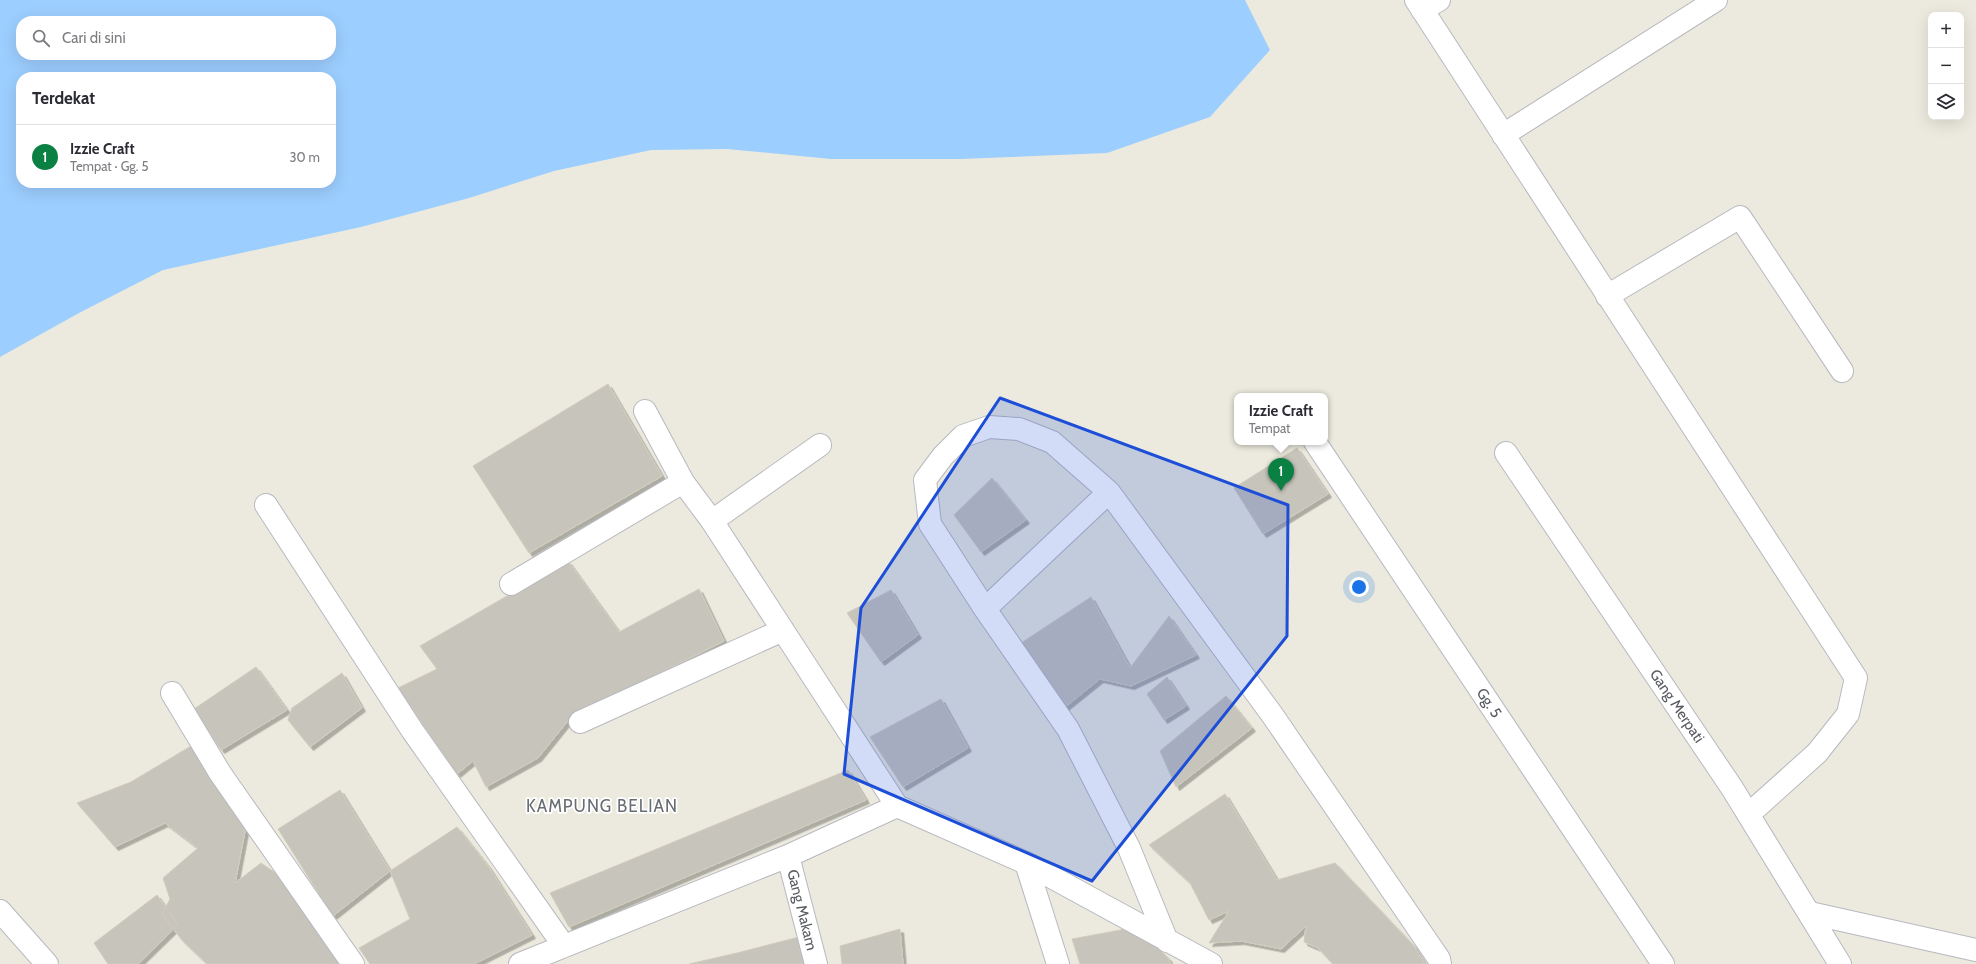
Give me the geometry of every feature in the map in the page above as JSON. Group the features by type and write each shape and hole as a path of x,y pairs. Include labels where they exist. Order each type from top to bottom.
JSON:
{"street":[{"path":"1503,135 1716,0"},
{"path":"1426,3 1503,135 1856,678 1848,714 1817,753 1749,814"},
{"path":"1608,296 1740,217 1842,371"},
{"path":"645,411 683,482 712,522 897,806 1026,864 1211,964"},
{"path":"1167,941 1129,848 1068,729 984,609 930,524 925,480 943,456 963,436 990,427 1019,429 1052,442 1109,492 1273,716 1439,959 1440,964"},
{"path":"712,522 820,445"},
{"name":"Gg. 5","path":"1317,445 1663,964"},
{"name":"Gang Merpati","path":"1506,453 1749,814 1840,964"},
{"path":"511,584 683,482"},
{"path":"984,609 1109,492"},
{"path":"266,505 412,730 564,946"},
{"path":"580,722 783,630"},
{"path":"172,693 220,773 353,964"},
{"path":"520,964 788,856 897,806"},
{"name":"Gang Makam","path":"788,856 816,964"},
{"path":"1026,864 1058,964"},
{"path":"0,911 47,964"},
{"path":"1810,914 1976,950"}],"highlighted area":[{"path":"1000,398 1288,505 1287,636 1092,881 844,774 861,608"}],"water":[{"path":"0,0 1245,0 1270,50 1210,117 1107,153 960,159 831,159 727,149 651,150 554,171 469,198 361,227 163,270 79,313 0,357"}],"building":[{"path":"608,384 662,476 529,553 473,466"},
{"path":"1297,448 1328,494 1263,534 1234,488"},
{"path":"992,478 1026,520 981,552 954,515"},
{"path":"568,561 619,632 699,589 724,641 571,717 538,758 486,787 473,761 457,774 398,688 437,669 420,646"},
{"path":"891,590 918,635 881,662 847,613"},
{"path":"1091,597 1130,668 1169,616 1196,655 1131,686 1100,679 1064,708 1018,645"},
{"path":"256,667 287,710 221,750 194,709"},
{"path":"342,673 362,708 310,747 288,720 292,708"},
{"path":"1167,677 1186,706 1164,720 1147,694"},
{"path":"1226,696 1252,728 1176,787 1160,751"},
{"path":"941,699 968,748 903,787 870,737"},
{"path":"191,746 236,809 245,831 235,883 261,863 277,874 341,964 207,964 181,939 162,914 170,899 163,878 198,848 165,823 115,847 77,803 131,782"},
{"path":"848,770 866,800 569,927 550,893"},
{"path":"340,790 390,871 333,916 278,829"},
{"path":"1225,794 1277,880 1335,863 1413,945 1425,964 1333,964 1318,948 1304,942 1306,926 1281,949 1241,941 1209,943 1229,911 1209,920 1190,883 1149,845"},
{"path":"457,827 488,866 532,935 474,964 370,964 359,948 410,919 390,871"},
{"path":"157,895 178,925 138,964 108,964 94,943"},
{"path":"1136,927 1168,958 1171,964 1080,964 1072,939"},
{"path":"900,929 903,964 842,964 840,946"},
{"path":"799,937 805,964 689,964 737,953"}],"place":[{"name":"Izzie Craft","path":"1281,491"}],"district":[{"name":"KAMPUNG BELIAN","path":"602,806"}]}
